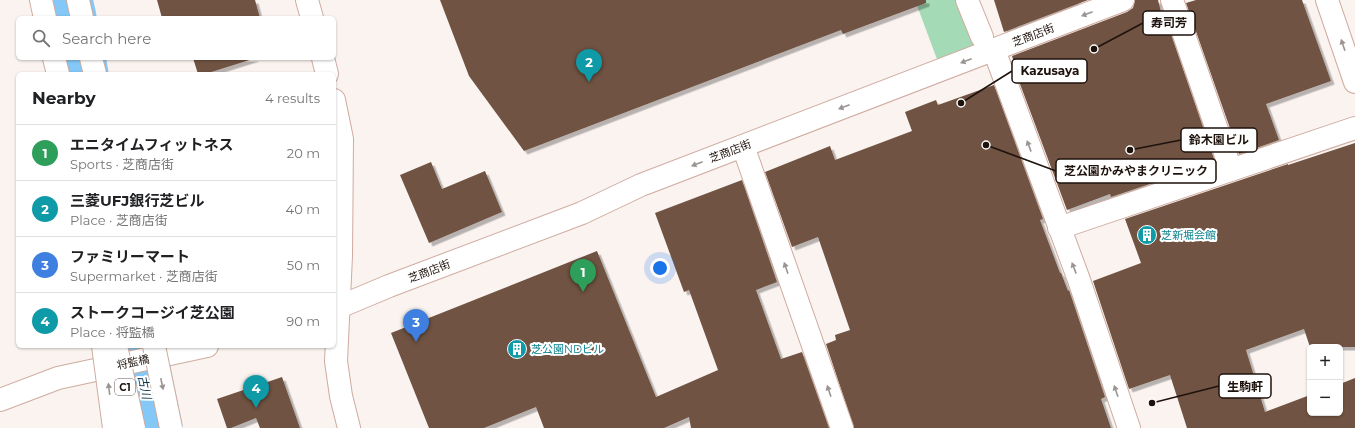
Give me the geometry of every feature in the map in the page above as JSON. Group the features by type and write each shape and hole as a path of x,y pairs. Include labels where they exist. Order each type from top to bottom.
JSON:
{"main road":[{"path":"41,0 45,16"},
{"path":"78,0 82,16"},
{"path":"307,0 311,16"},
{"path":"967,0 988,44 1079,280 1129,428"},
{"name":"芝商店街","path":"336,308 389,286 582,213 641,185 743,146 988,44 1123,0"},
{"path":"1172,0 1231,170"},
{"path":"1327,0 1355,82"},
{"path":"54,60 58,72"},
{"path":"92,60 94,72"},
{"path":"324,60 326,72"},
{"path":"336,110 342,140 342,256 336,308 336,361 341,396 349,428"},
{"path":"1059,228 1355,128"},
{"path":"743,146 842,428"},
{"name":"C1","path":"103,348 114,428"},
{"name":"C1","path":"116,348 134,428"},
{"path":"154,348 171,428"},
{"name":"将監橋","path":"0,400 58,378 198,348"}],"green space":[{"path":"915,0 965,0 984,54 941,70"}],"building":[{"path":"157,0 255,0 259,16 161,16"},
{"path":"440,0 926,0 926,3 843,34 841,30 524,151 469,76"},
{"path":"994,0 1088,0 1004,32"},
{"path":"1135,0 1158,0 1215,162 1111,197 1110,194 1067,210 1017,76 1012,56 1127,12 1133,8"},
{"path":"1196,0 1302,0 1331,81 1266,104 1279,140 1239,154 1186,3"},
{"path":"194,60 250,60 211,72 197,72"},
{"path":"994,85 1043,219 1040,220 1060,273 1068,291 1069,290 1105,397 1101,399 1111,428 854,428 826,344 836,340 835,335 850,330 818,237 792,247 765,172 830,146 835,160 912,131 905,112 936,100 938,105"},
{"path":"1355,143 1355,347 1343,347 1343,344 1309,344 1304,329 1246,350 1265,412 1307,396 1307,416 1343,416 1343,383 1355,378 1355,428 1187,428 1170,375 1129,389 1093,281 1141,263 1125,219"},
{"path":"431,162 442,189 485,171 502,212 429,243 400,175"},
{"path":"742,180 777,282 756,290 781,359 802,352 829,428 691,428 689,417 664,428 544,428 536,407 484,428 429,428 391,333 597,251 656,397 718,370 689,290 684,292 655,213"},
{"path":"282,377 300,428 260,428 256,418 231,428 227,428 217,399"}],"waterway":[{"name":"古川","path":"64,0 68,16"},
{"name":"古川","path":"77,60 80,72"},
{"name":"古川","path":"137,348 154,428"}],"place":[{"name":"寿司芳","path":"1094,49"},
{"name":"三菱UFJ銀行芝ビル","path":"589,82"},
{"name":"Kazusaya","path":"961,103"},
{"name":"芝公園かみやまクリニック","path":"986,145"},
{"name":"鈴木園ビル","path":"1130,150"},
{"name":"芝新堀会館","path":"1147,235"},
{"name":"エニタイムフィットネス","path":"583,292"},
{"name":"ファミリーマート","path":"416,342"},
{"name":"芝公園NDビル","path":"517,349"},
{"name":"生駒軒","path":"1152,403"},
{"name":"ストークコージイ芝公園","path":"256,408"}]}
